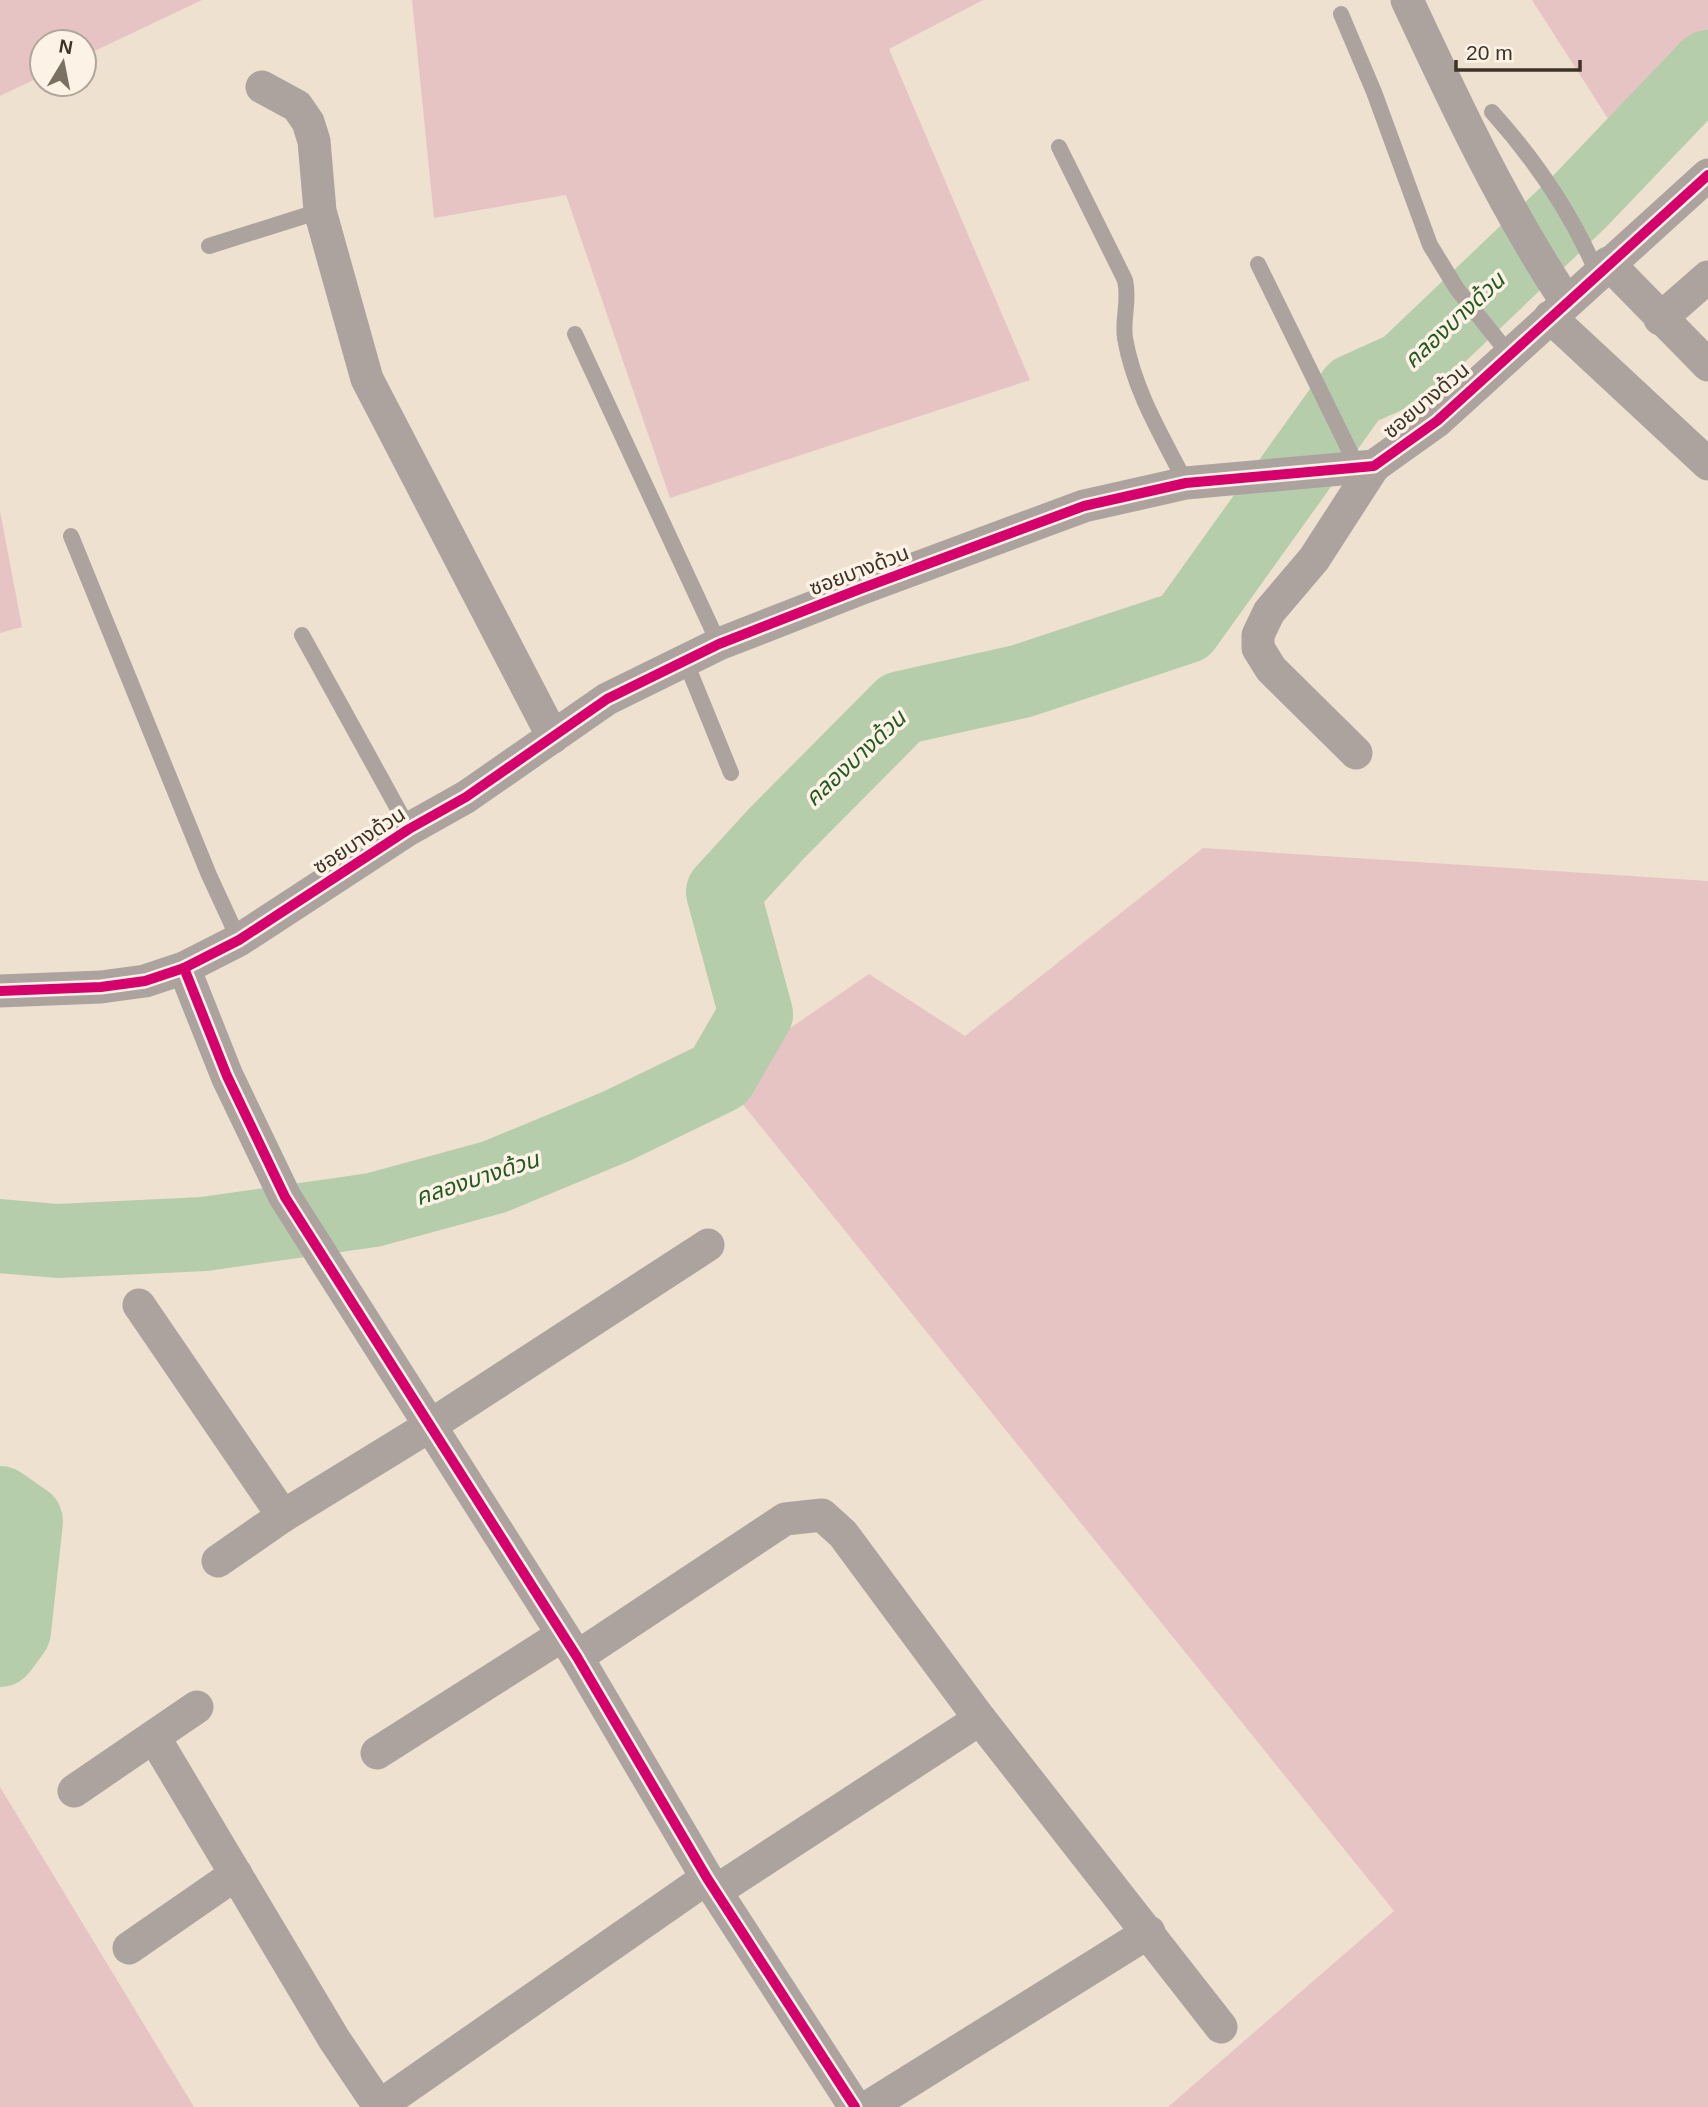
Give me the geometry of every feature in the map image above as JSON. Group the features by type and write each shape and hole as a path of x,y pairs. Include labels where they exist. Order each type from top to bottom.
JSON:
{"street":[{"path":"1407,0 1470,134 1519,227 1546,271 1558,309 1708,464"},
{"path":"262,87 297,106 307,122 314,141 320,211 367,379 553,737"},
{"name":"ซอยบางด้วน","path":"0,991 101,987 145,981 184,968 239,940 408,830 466,797 607,699 719,644 1084,506 1186,483 1356,468 1437,421 1602,268 1708,175"},
{"path":"1602,268 1708,365"},
{"path":"1660,319 1708,277"},
{"path":"1356,468 1314,559 1269,612 1258,635 1258,648 1271,669 1356,753"},
{"path":"184,968 227,1076 285,1197 323,1262 493,1523 712,1885 856,2107"},
{"path":"218,1561 283,1516 428,1427 708,1245"},
{"path":"139,1305 283,1516"},
{"path":"377,1753 569,1646 785,1519 822,1515 843,1534 980,1719 1221,2027"},
{"path":"74,1791 197,1707"},
{"path":"154,1737 334,2039 378,2107 712,1885 980,1719"},
{"path":"128,1948 236,1874"},
{"path":"868,2107 1149,1932"}],"lane":[{"path":"1341,14 1374,92 1430,245 1457,289 1509,354"},
{"path":"1492,112 1530,154 1602,268"},
{"path":"1059,147 1125,280 1128,304 1123,325 1133,378 1186,483"},
{"path":"209,246 320,211"},
{"path":"1258,264 1356,468"},
{"path":"575,334 719,644"},
{"path":"71,536 209,875 239,940"},
{"path":"302,635 408,830"},
{"path":"685,660 730,773"}],"shaded area":[{"path":"0,0 202,0 98,49 98,28 28,28 28,83 0,96"},
{"path":"412,0 983,0 889,49 1030,380 670,498 566,195 434,218"},
{"path":"1532,0 1708,0 1708,54 1623,142"},
{"path":"0,511 22,627 0,633"},
{"path":"1203,848 1708,881 1708,2107 1168,2107 1394,1911 720,1076 869,974 965,1036"},
{"path":"0,1787 194,2107 0,2107"}],"waterway":[{"name":"คลองบางด้วน","path":"0,1236 58,1241 204,1234 373,1210 494,1177 617,1126 720,1076 756,1014 723,892 777,833 901,708 1022,681 1185,627 1354,391 1405,368 1580,201 1708,67"},
{"name":"คลองบางด้วน","path":"0,1503 26,1521 14,1631 0,1650"}],"cycle path":[{"path":"0,991 101,987 145,981 184,968 239,940 409,829 466,797 607,699 719,644 860,589 1084,506 1186,483 1374,466 1437,421 1708,175"},
{"path":"184,968 227,1076 285,1197 577,1657 707,1878 855,2107"}]}
